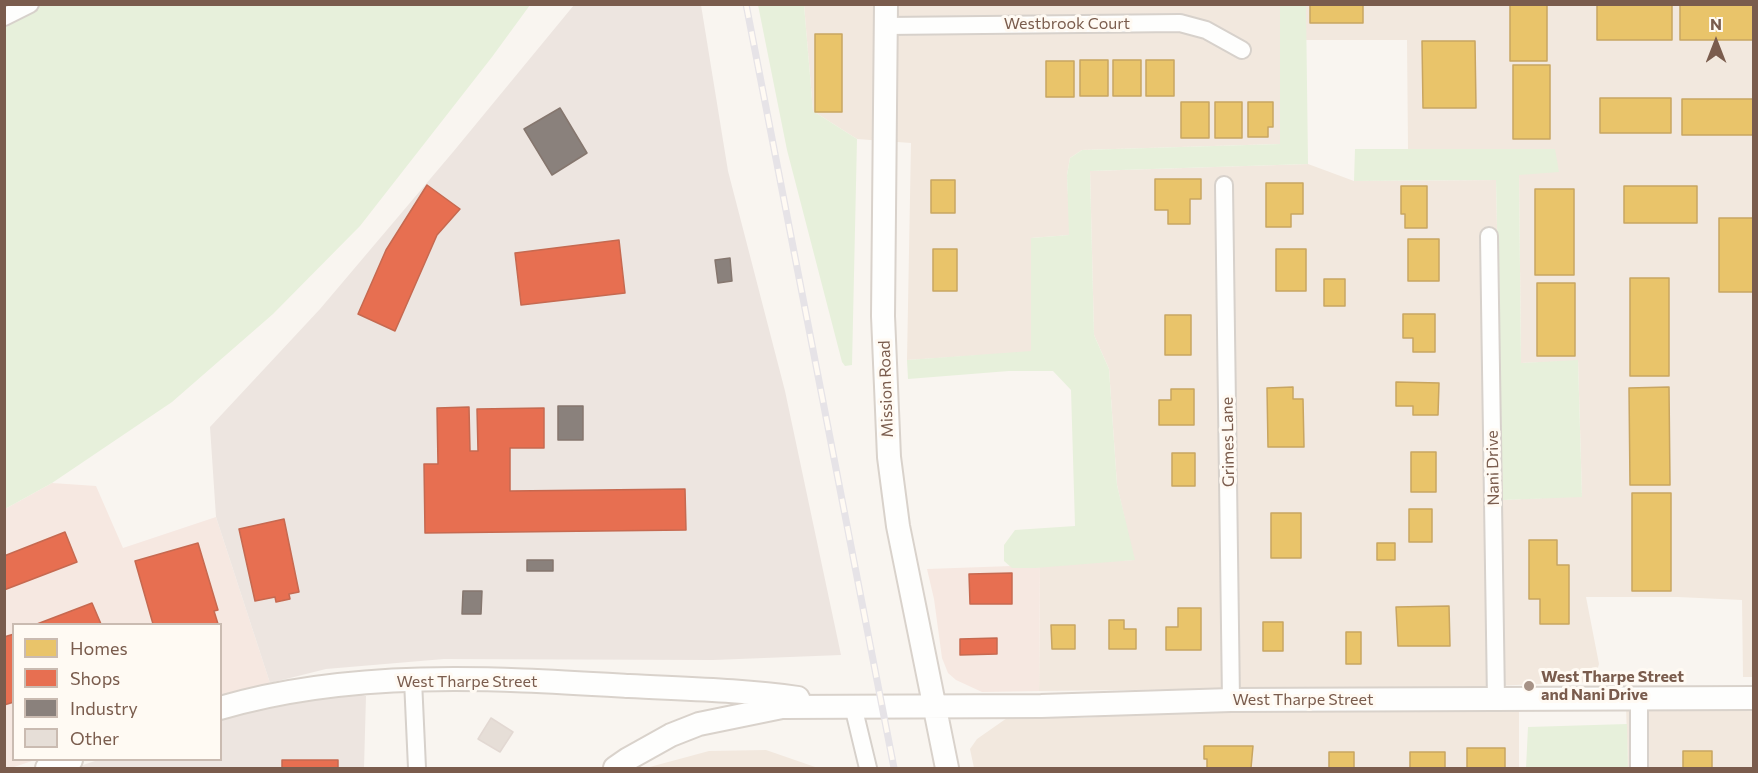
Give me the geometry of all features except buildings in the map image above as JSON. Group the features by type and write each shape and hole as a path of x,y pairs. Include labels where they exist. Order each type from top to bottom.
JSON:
{"main road":[{"name":"Mission Road","path":"886,15 883,316 889,457 898,526 947,768"},
{"name":"West Tharpe Street","path":"222,708 291,692 348,684 412,680 496,680 760,692 853,706 1041,706 1232,700 1754,698"},
{"path":"666,688 683,699 693,710 699,724"},
{"path":"615,768 671,735 699,724 782,707 853,706"},
{"path":"47,768 66,761"}],"street":[{"path":"4,17 30,4"},
{"name":"Westbrook Court","path":"886,15 1180,23 1206,30 1242,50"},
{"name":"Grimes Lane","path":"1224,185 1232,700"},
{"name":"Nani Drive","path":"1489,236 1496,700"},
{"path":"412,680 417,768"},
{"path":"1639,699 1639,768"},
{"path":"853,706 868,768"}],"shaded area":[{"path":"574,5 701,5 728,171 785,391 841,655 713,660 444,659 326,669 270,683 216,517 210,427 320,309"},
{"path":"804,5 1280,5 1280,144 1082,150 1070,158 1067,175 1070,235 1031,238 1031,352 907,360 911,143 857,139 813,111"},
{"path":"1306,5 1753,5 1753,677 1743,677 1742,600 1586,597 1599,664 1596,674 1589,682 1394,690 1039,691 1040,565 1134,560 1117,485 1109,369 1094,335 1090,171 1308,164 1354,181 1496,180 1503,500 1582,496 1578,361 1521,363 1519,174 1555,149 1408,149 1407,40 1306,40"},
{"path":"52,483 96,486 123,548 216,517 270,683 222,696 222,623 12,623 12,761 32,761 5,768 5,509"},
{"path":"1040,565 1039,691 982,692 956,680 948,673 942,658 934,599 927,569"},
{"path":"351,693 366,696 364,768 74,768 95,761 222,761 222,717 248,708"},
{"path":"1753,706 1753,768 1628,768 1626,707"},
{"path":"1519,707 1519,768 974,768 970,749 977,739 1007,718 1084,718 1206,709"},
{"path":"766,750 818,768 646,768 709,751"}],"green space":[{"path":"5,5 530,5 360,226 273,314 172,402 52,483 5,509"},
{"path":"758,5 804,5 813,111 857,139 852,365 845,366 842,362 787,150"},
{"path":"1280,5 1306,5 1308,164 1090,171 1094,335 1109,369 1117,485 1135,560 1012,568 1004,561 1004,545 1015,530 1075,526 1071,390 1053,371 1009,371 908,379 907,360 1031,351 1031,238 1069,235 1067,175 1070,158 1082,150 1280,144"},
{"path":"1355,149 1555,149 1559,172 1519,175 1521,363 1578,360 1582,497 1503,500 1496,180 1354,181"},
{"path":"1627,724 1628,768 1526,768 1528,727"}],"railway":[{"path":"746,4 894,768"}],"place":[{"name":"West Tharpe Street and Nani Drive","path":"1529,686"}]}
